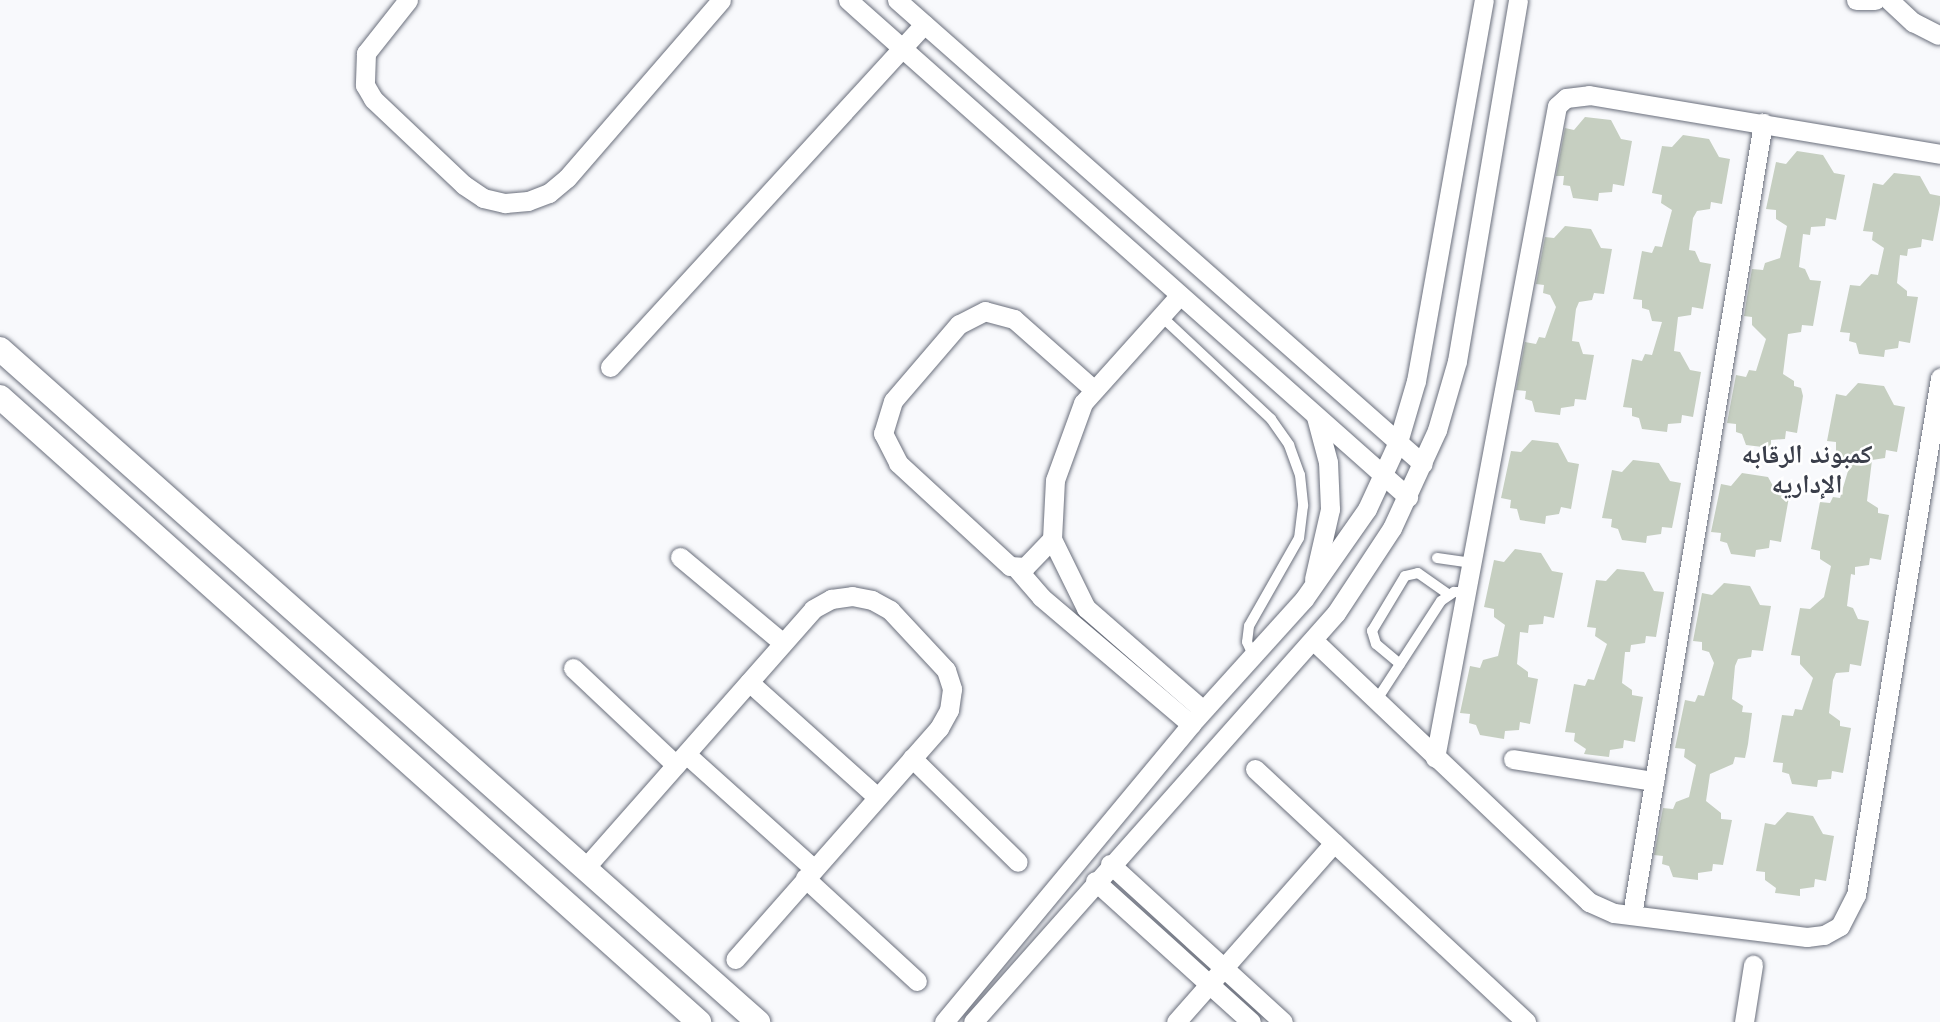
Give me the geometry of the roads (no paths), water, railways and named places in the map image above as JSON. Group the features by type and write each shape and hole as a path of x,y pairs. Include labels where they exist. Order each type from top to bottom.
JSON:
{"street":[{"path":"408,0 366,53 365,85 373,99 464,185 483,198 505,203 528,201 550,193 567,178 721,0"},
{"path":"848,0 1408,497"},
{"path":"897,0 1423,464"},
{"path":"944,1022 1197,717 1304,599 1349,541 1384,476 1398,442 1422,350 1484,0"},
{"path":"973,1022 1110,864 1313,640 1356,586 1408,497 1423,464 1460,349 1518,0"},
{"path":"1856,0 1875,0"},
{"path":"1889,0 1913,22 1938,35"},
{"path":"610,367 924,24"},
{"path":"1435,758 1457,593 1471,563 1556,106 1577,94 1940,154"},
{"path":"1632,915 1763,123"},
{"path":"1180,295 1092,388 1060,458 1052,539 1086,608 1197,717"},
{"path":"1092,388 1014,319 985,311 958,324 885,416 886,441 898,463 1017,569 1041,597 1197,717"},
{"path":"0,349 758,1022"},
{"path":"1313,640 1577,894 1601,908 1632,915 1807,937 1832,931 1851,912 1940,378"},
{"path":"0,397 699,1022"},
{"path":"1304,599 1322,556 1330,509 1328,462 1315,416"},
{"path":"1017,569 1025,567 1052,539"},
{"path":"680,557 783,643"},
{"path":"585,868 813,609 831,599 872,600 890,610 946,670 952,690 949,710 939,728 735,960"},
{"path":"573,668 809,873 917,981"},
{"path":"749,682 877,797"},
{"path":"407,763 433,733"},
{"path":"912,758 1018,862"},
{"path":"1513,759 1654,781"},
{"path":"1255,769 1526,1022"},
{"path":"1176,1022 1334,843"},
{"path":"1110,864 1283,1022"},
{"path":"1095,881 1251,1022"},
{"path":"1744,1022 1753,965"}],"lane":[{"path":"1161,316 1271,419 1289,445 1300,475 1303,506 1299,538 1249,626 1247,642 1253,655"},
{"path":"1437,558 1471,563"},
{"path":"1376,701 1400,664 1457,593 1418,573 1405,576 1372,631 1373,641 1400,664"}],"district":[{"name":"كمبوند الرقابه الإداريه","path":"1807,470"}]}
